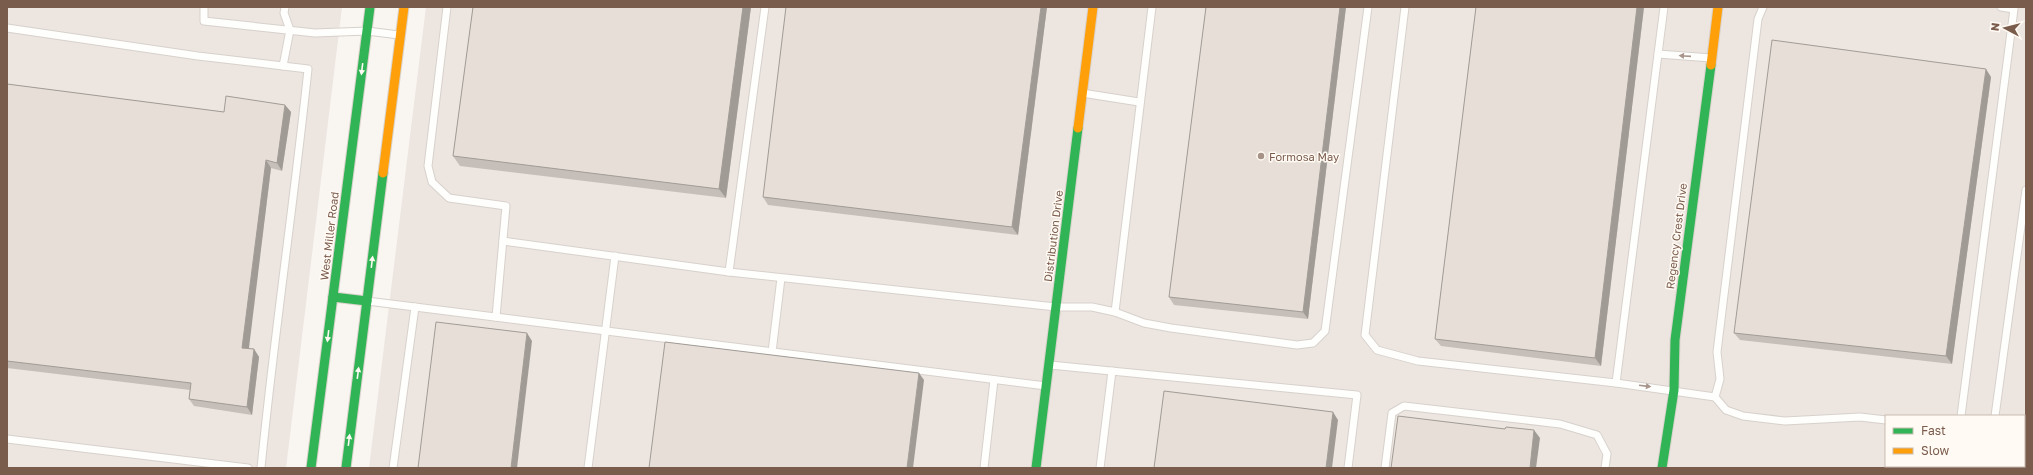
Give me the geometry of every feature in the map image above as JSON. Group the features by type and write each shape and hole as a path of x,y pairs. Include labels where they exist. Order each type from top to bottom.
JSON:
{"main road":[{"name":"West Miller Road","path":"311,468 370,7"},
{"path":"346,468 404,7"},
{"name":"Distribution Drive","path":"1036,468 1093,7"},
{"name":"Regency Crest Drive","path":"1662,468 1674,390 1675,340 1718,7"},
{"path":"333,297 367,301"}],"lane":[{"path":"204,7 204,21 315,33 367,31 400,35"},
{"path":"283,66 290,30 284,13 285,7"},
{"path":"447,7 428,166 432,182 449,198 506,206 496,317"},
{"path":"729,272 765,7"},
{"path":"1115,312 1152,7"},
{"path":"503,241 781,278 1056,307 1092,307 1115,312 1144,323 1171,328 1297,345 1313,343 1325,331 1368,7"},
{"path":"1405,7 1365,335 1377,350 1418,362 1616,383 1715,397 1726,410 1743,416 1785,421 1860,417 1885,420"},
{"path":"1616,383 1664,7"},
{"path":"1715,397 1720,379 1717,352 1720,323 1758,19 1763,7"},
{"path":"1962,415 2014,8 2001,7"},
{"path":"7,28 198,56 308,69 296,182 269,385 261,468"},
{"path":"1658,54 1711,58"},
{"path":"1082,93 1140,102"},
{"path":"1995,415 2026,190"},
{"path":"588,468 615,256"},
{"path":"772,352 781,278"},
{"path":"367,301 1046,386"},
{"path":"393,468 416,307"},
{"path":"1049,365 1357,395 1348,468"},
{"path":"1100,468 1112,371"},
{"path":"984,468 994,380"},
{"path":"1385,468 1392,413 1404,406 1560,424 1597,435 1607,454 1606,468"},
{"path":"7,439 248,468"}],"shaded area":[{"path":"7,7 342,7 286,468 7,468"},
{"path":"426,7 2026,7 2026,468 369,468"}],"building":[{"path":"473,7 743,7 719,189 453,156"},
{"path":"786,7 1041,7 1012,227 763,197"},
{"name":"Formosa May","path":"1206,7 1340,7 1303,312 1169,297"},
{"path":"1476,7 1637,7 1595,358 1435,339"},
{"path":"1772,40 1986,69 1946,356 1734,333"},
{"path":"7,84 224,112 226,96 285,105 277,163 266,160 242,348 254,349 247,407 189,399 191,383 7,361"},
{"path":"436,322 527,333 511,468 418,468"},
{"path":"665,342 919,373 907,468 649,468"},
{"path":"1164,391 1333,412 1326,468 1154,468"},
{"path":"1398,416 1505,429 1506,427 1534,430 1530,468 1391,468"}],"traffic: fast":[{"path":"311,468 370,7"},
{"path":"1662,468 1674,390 1675,340 1711,65"},
{"path":"1036,468 1078,128"},
{"path":"346,468 383,173"},
{"path":"333,297 367,301"}],"traffic: slow":[{"path":"383,173 404,7"},
{"path":"1078,128 1093,7"},
{"path":"1711,65 1718,7"}],"place":[{"name":"Formosa May","path":"1261,156"}]}
